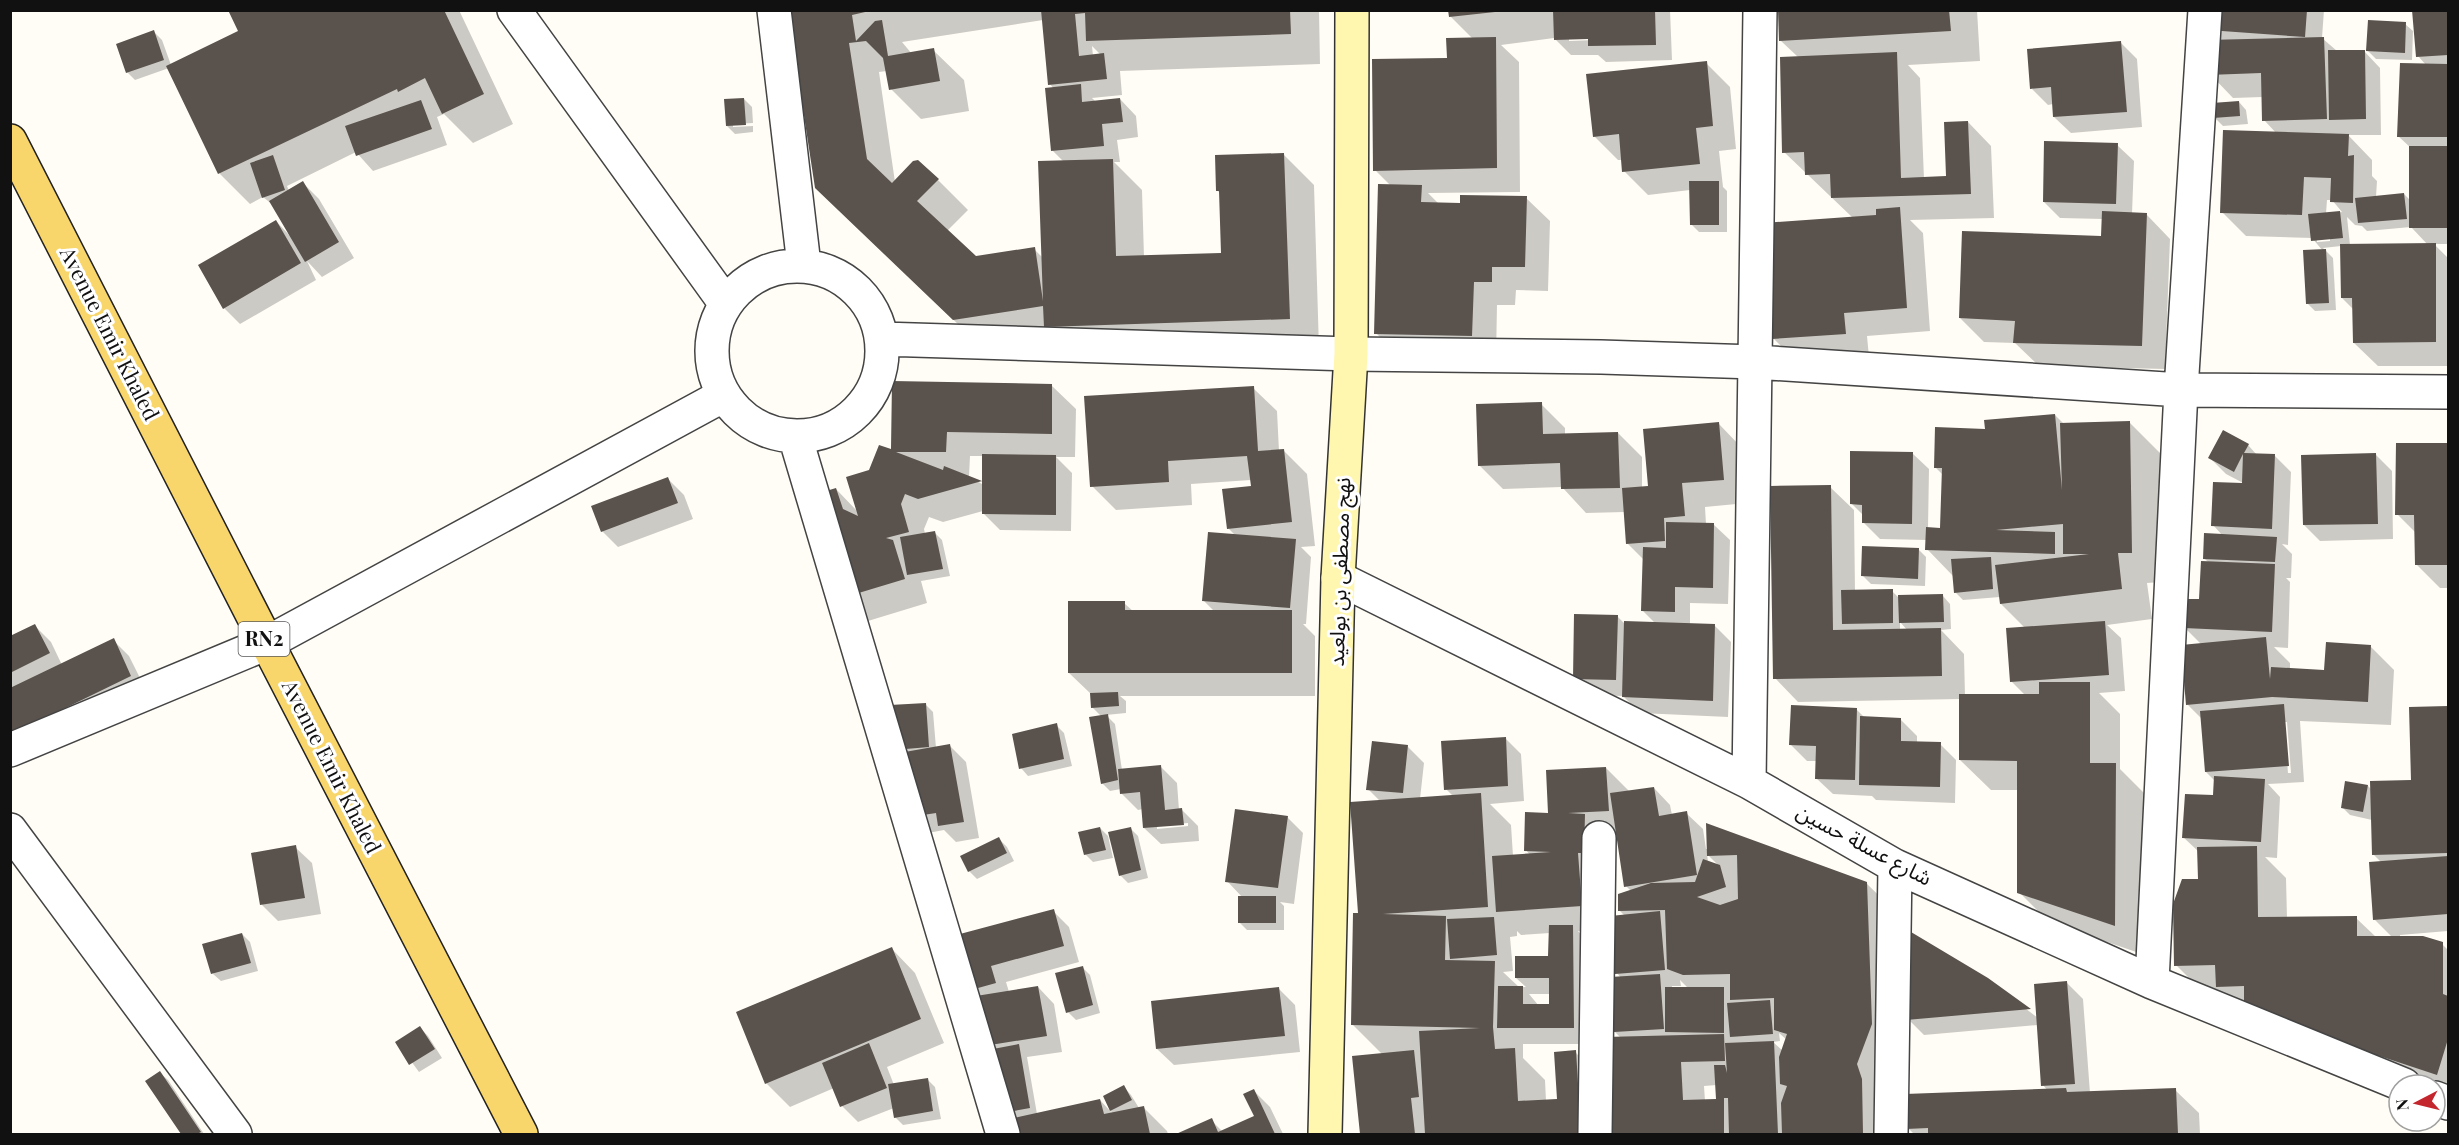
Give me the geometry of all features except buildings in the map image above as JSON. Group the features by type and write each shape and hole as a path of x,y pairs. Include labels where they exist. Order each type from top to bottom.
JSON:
{"main road":[{"name":"نهج مصطفى بن بولعيد","path":"1325,1134 1338,578 1352,354 1352,10"},
{"name":"Avenue Emir Khaled","path":"10,141 522,1134"}],"street":[{"path":"514,10 726,304"},
{"path":"774,10 804,265"},
{"path":"1749,782 1760,10"},
{"path":"2152,982 2181,390 2205,10"},
{"path":"804,265 830,271 855,287 877,325 881,367 871,395 851,418 824,432 795,436 770,432 744,418 724,395 712,361 714,331 726,304 748,281 774,268 804,265"},
{"path":"877,325 981,342 1352,354 1601,357 1755,362 2181,390 2448,392"},
{"path":"10,750 267,643 724,395"},
{"path":"795,436 1003,1134"},
{"name":"شارع عسلة حسين","path":"1338,578 1749,782 1895,866 2152,982 2387,1078"},
{"path":"10,830 20,862 235,1134"},
{"path":"1594,1134 1599,838"},
{"path":"1891,1134 1895,866"}]}
